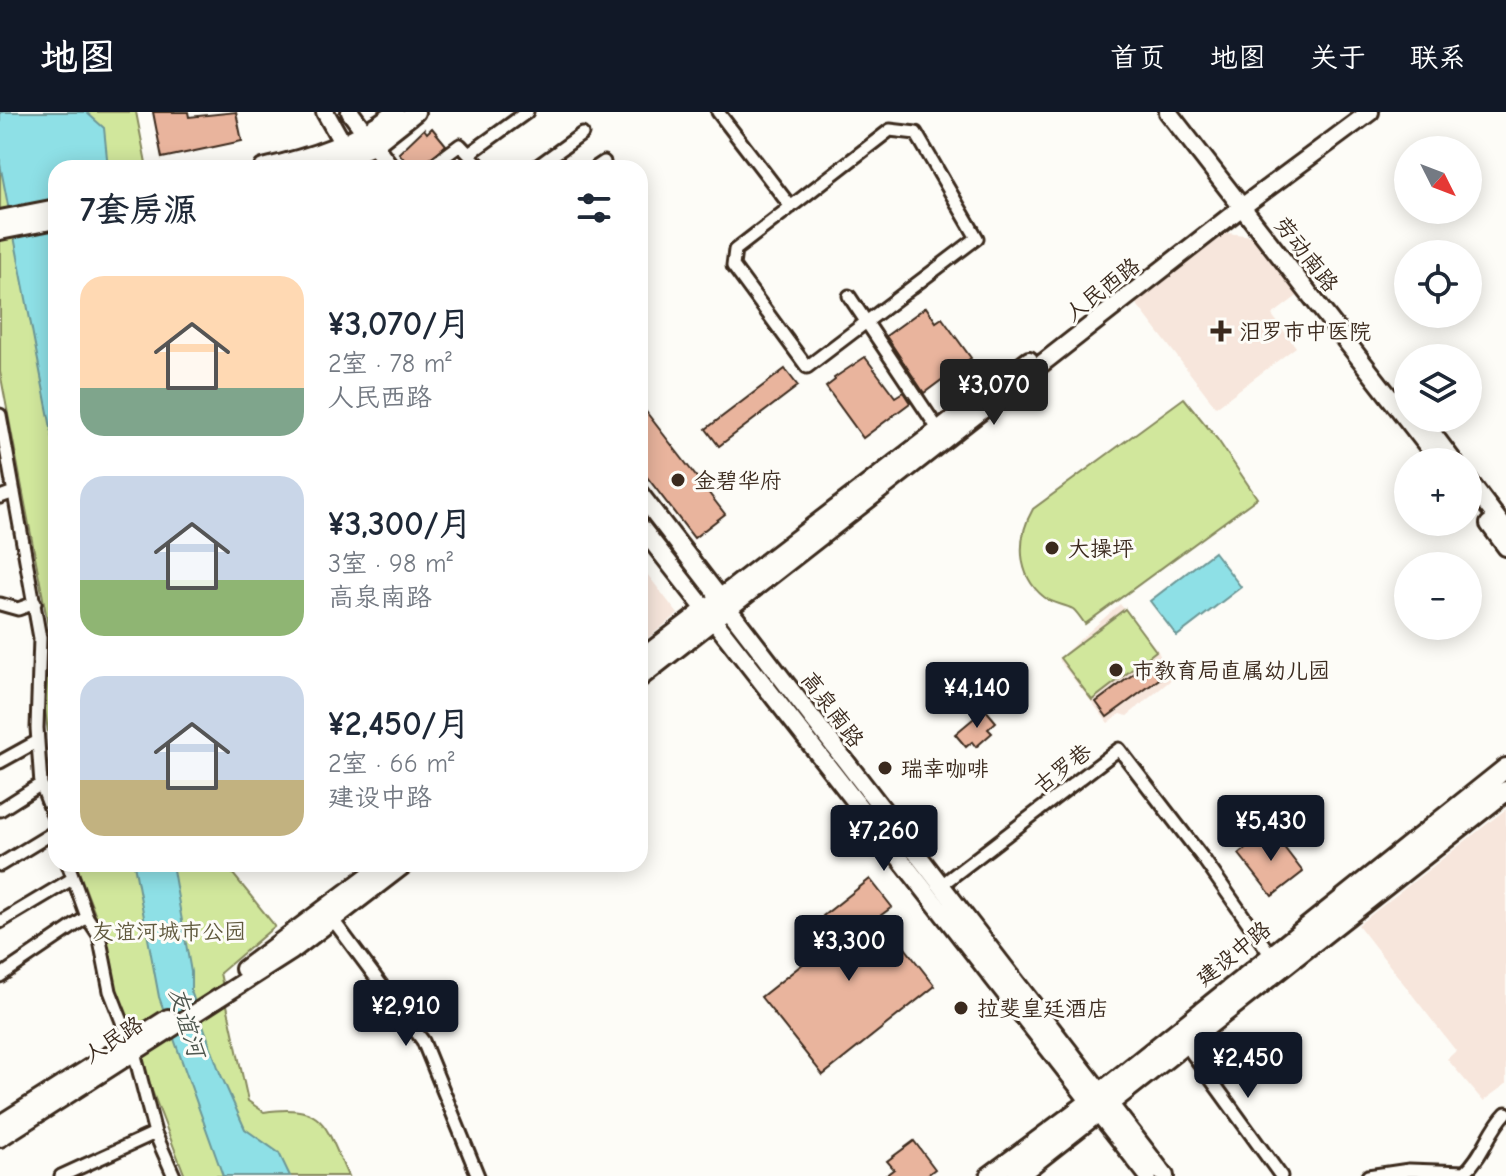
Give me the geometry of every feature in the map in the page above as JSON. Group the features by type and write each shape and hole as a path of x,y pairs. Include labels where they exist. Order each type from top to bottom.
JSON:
{"main road":[{"name":"建设中路","path":"1017,1176 1270,954 1506,768"},
{"name":"建设中路","path":"990,1176 1186,1045 1506,791"}],"street":[{"path":"325,112 353,156"},
{"path":"350,112 384,160"},
{"path":"300,160 353,156 395,112"},
{"path":"368,140 416,112"},
{"path":"469,154 527,112"},
{"path":"718,112 791,207"},
{"name":"劳动南路","path":"1168,112 1394,385"},
{"name":"劳动南路","path":"1182,112 1244,201 1429,448"},
{"name":"人民西路","path":"723,603 1244,201 1354,112"},
{"name":"人民西路","path":"723,603 938,429 1244,201 1370,112"},
{"path":"890,130 916,133 977,238 807,367 733,266 735,250 791,207 890,130"},
{"path":"546,160 582,134"},
{"path":"440,160 460,145 475,160"},
{"path":"0,219 48,210"},
{"path":"0,231 48,222"},
{"path":"849,296 865,325 938,429"},
{"path":"0,415 3,447 40,638 38,741 41,784 48,802"},
{"path":"0,497 14,492"},
{"path":"1482,498 1506,530"},
{"name":"高泉南路","path":"648,505 940,886 1099,1102"},
{"path":"1482,516 1506,547"},
{"name":"高泉南路","path":"648,536 1099,1102"},
{"path":"0,604 18,609 35,603"},
{"path":"648,654 723,603"},
{"path":"648,670 708,614"},
{"path":"0,762 38,741"},
{"name":"古罗巷","path":"940,886 1119,749 1205,861 1270,954"},
{"path":"0,810 41,784"},
{"path":"0,865 48,836"},
{"path":"70,872 87,917 99,935 110,991 139,1043 155,1133 171,1175"},
{"name":"人民路","path":"215,994 374,872"},
{"name":"人民路","path":"0,1138 215,994 292,951 395,872"},
{"path":"0,922 72,879"},
{"path":"0,976 87,917"},
{"path":"333,920 423,1041 478,1176"},
{"name":"人民路","path":"0,1124 139,1043"},
{"path":"1186,1045 1281,1176"},
{"path":"1099,1102 1148,1176"},
{"path":"1099,1102 1165,1176"},
{"path":"1368,1176 1409,1170 1465,1172 1477,1161 1503,1121"},
{"path":"61,1176 155,1133"}],"shaded area":[{"name":"汨罗市中医院","path":"1227,233 1262,237 1304,291 1272,315 1296,347 1216,407 1135,302"},
{"path":"648,575 678,614 648,638"},
{"name":"市教育局直属幼儿园","path":"1120,604 1158,651 1171,680 1127,716 1120,714 1108,723 1058,659"},
{"path":"1506,809 1506,1084 1483,1101 1447,1059 1456,1051 1358,925"}],"green space":[{"path":"0,112 136,112 145,160 48,160 48,624 0,372"},
{"path":"1184,398 1218,440 1257,498 1085,624 1073,609 1044,597 1028,578 1022,543 1028,520 1033,509"},
{"path":"1125,609 1156,651 1092,700 1060,658"},
{"path":"48,665 48,732 45,709"},
{"name":"友谊河城市公园","path":"79,872 231,872 275,926 220,973 248,1101 264,1112 300,1111 312,1115 328,1131 348,1176 185,1176 113,990 103,935"}],"water":[{"path":"0,112 86,112 104,128 107,160 48,160 48,413 0,164"},
{"path":"1214,552 1241,587 1177,636 1150,601"},
{"name":"友谊河","path":"136,872 173,872 191,972 191,991 220,1073 245,1129 279,1153 290,1176 223,1176 159,997"}],"building":[{"path":"153,112 188,112 189,117 236,112 242,141 162,158"},
{"path":"432,128 446,145 429,160 405,160 399,153 424,129 427,133"},
{"path":"926,307 936,322 942,318 971,358 924,393 886,336"},
{"path":"865,357 895,397 903,392 910,403 863,438 826,387"},
{"path":"785,369 798,386 719,446 706,429"},
{"path":"648,414 725,514 694,538 648,478"},
{"path":"1155,658 1166,674 1107,717 1096,702"},
{"path":"985,709 996,722 988,729 992,733 976,747 972,742 966,747 955,734"},
{"path":"1270,829 1303,872 1272,896 1239,854"},
{"path":"870,879 892,907 880,916 935,986 823,1075 761,997 838,936 823,916"},
{"path":"914,1141 935,1169 926,1176 885,1176 894,1169 887,1161"}],"place":[{"name":"汨罗市中医院","path":"1221,331"},
{"name":"金碧华府","path":"678,480"},
{"name":"大操坪","path":"1052,548"},
{"name":"市教育局直属幼儿园","path":"1116,670"},
{"name":"瑞幸咖啡","path":"885,768"},
{"name":"拉斐皇廷酒店","path":"961,1008"}]}
